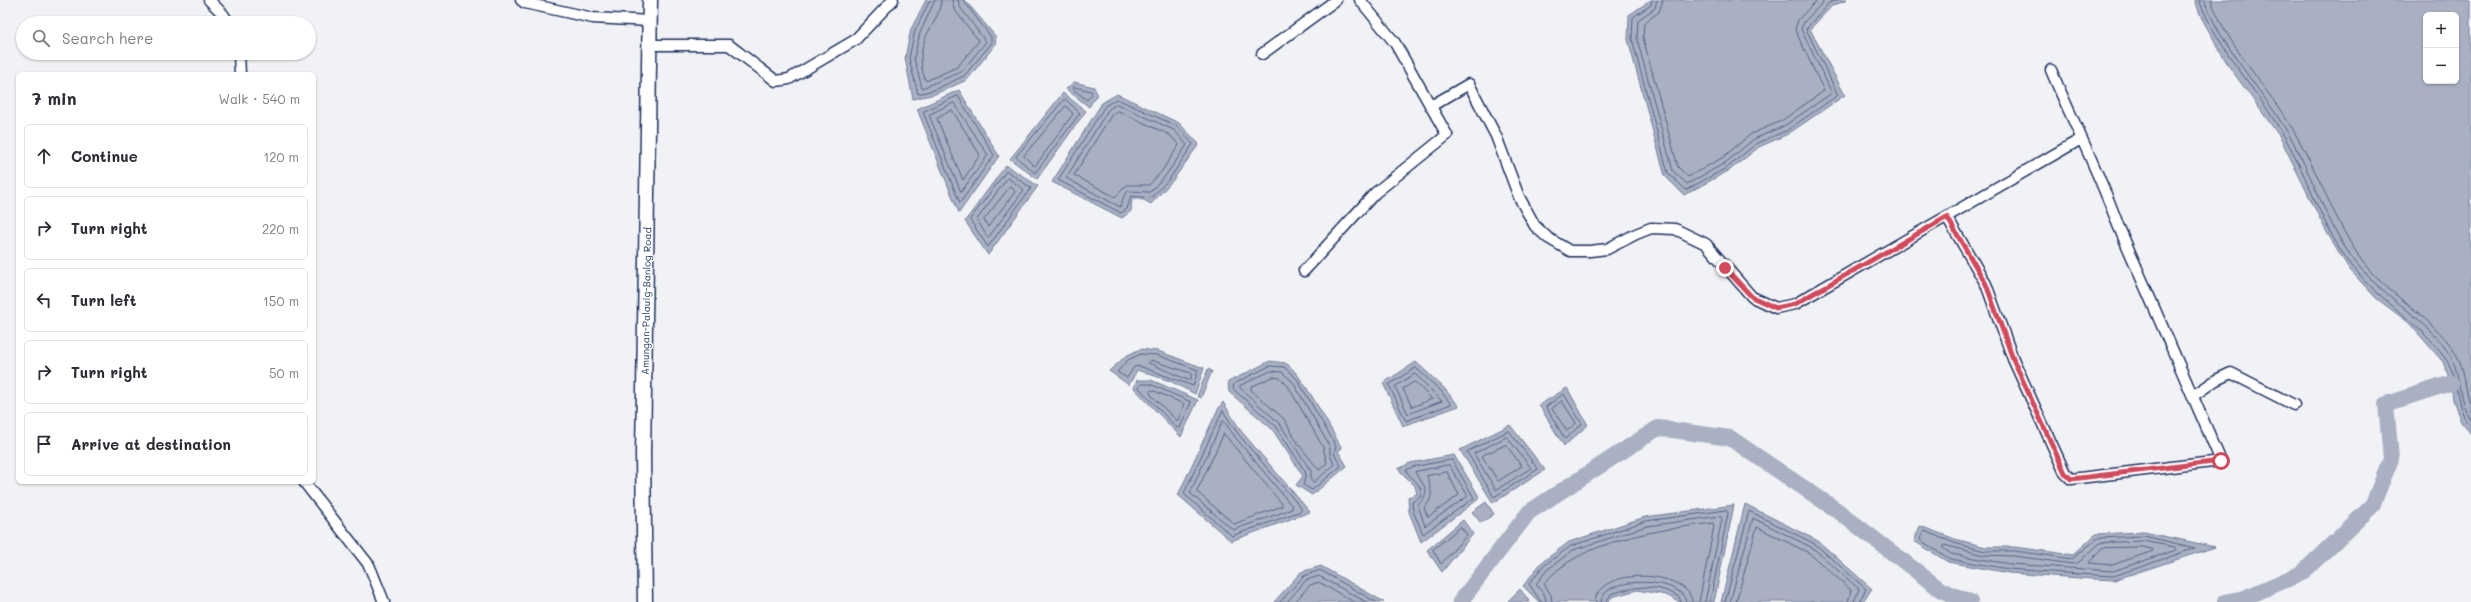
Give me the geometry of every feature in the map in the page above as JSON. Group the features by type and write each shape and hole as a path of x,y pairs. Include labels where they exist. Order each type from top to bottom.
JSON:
{"main road":[{"name":"Amungan-Palauig-Banlog Road","path":"645,602 643,455 650,0"}],"street":[{"path":"209,0 224,16"},
{"path":"521,0 525,3 593,18 650,21"},
{"path":"1262,54 1336,0"},
{"path":"1304,271 1375,193 1447,135 1395,43 1360,0"},
{"path":"650,45 729,45 776,81 789,79 855,40 893,1"},
{"path":"239,60 240,72"},
{"path":"1947,217 1986,284 2013,359 2065,473 2071,479 2221,461 2118,225 2104,186 2081,139 2051,70"},
{"path":"1431,106 1469,84 1496,136 1519,197 1535,226 1548,238 1570,251 1607,249 1651,228 1675,229 1706,244 1752,297 1776,308 1795,304 2081,139"},
{"path":"2193,396 2216,380 2231,373 2294,405"},
{"path":"306,484 369,565 384,602"}],"water":[{"path":"926,0 965,0 996,37 995,45 967,80 935,94 913,99 905,58 911,29"},
{"path":"1651,0 1847,0 1832,6 1810,29 1845,95 1788,134 1759,147 1730,170 1684,195 1665,176 1628,40 1629,15"},
{"path":"2195,0 2471,0 2471,434 2461,422 2453,400 2451,383 2443,362 2409,323 2376,298 2349,269 2325,229 2280,137 2228,65 2201,17"},
{"path":"1074,82 1094,87 1097,94 1089,107 1066,89"},
{"path":"959,90 999,156 959,213 917,109"},
{"path":"1063,93 1086,111 1037,179 1010,159"},
{"path":"1117,94 1179,123 1199,144 1173,180 1151,204 1144,200 1132,199 1131,211 1122,218 1052,182 1102,103"},
{"path":"1006,165 1038,186 988,255 965,221"},
{"path":"1140,349 1158,351 1204,368 1195,394 1170,381 1137,370 1129,385 1109,371 1126,356"},
{"path":"1270,361 1285,363 1291,367 1307,388 1342,448 1338,451 1347,466 1312,495 1296,485 1303,476 1272,429 1229,392 1228,382"},
{"path":"1416,362 1444,388 1459,406 1403,426 1383,383"},
{"path":"1208,369 1212,371 1201,398 1197,396"},
{"path":"1137,380 1151,380 1198,400 1181,437 1134,388"},
{"path":"1567,388 1588,425 1564,446 1539,405"},
{"path":"1223,402 1241,431 1310,512 1231,541 1178,495 1217,411"},
{"path":"1510,425 1545,470 1493,503 1460,450"},
{"path":"1454,455 1480,498 1421,542 1409,512 1408,497 1417,494 1415,486 1398,469 1410,463"},
{"path":"1486,502 1494,514 1481,523 1472,512"},
{"path":"1745,504 1818,541 1872,589 1862,602 1721,602"},
{"path":"1734,505 1714,602 1680,602 1666,595 1637,590 1612,597 1608,602 1539,602 1523,586 1541,563 1569,542 1645,517"},
{"path":"1463,520 1473,534 1442,572 1427,550"},
{"path":"1920,526 1955,539 1986,547 2015,547 2073,555 2096,534 2144,532 2215,547 2114,580 2093,579 2009,573 1948,562 1914,541"},
{"path":"1321,566 1384,602 1274,602 1301,572"},
{"path":"1520,589 1530,602 1509,602 1508,601"}],"waterway":[{"path":"2225,602 2242,599 2302,573 2372,506 2391,459 2386,404 2451,383"},
{"path":"1460,602 1529,512 1658,428 1730,438 1838,511 1941,590 1970,602"}],"route":[{"path":"1725,268 1752,297 1776,308 1795,304 1835,279 1947,217 1964,249 1986,284 1999,325 2013,359 2065,473 2071,479 2110,473 2221,461"}]}
